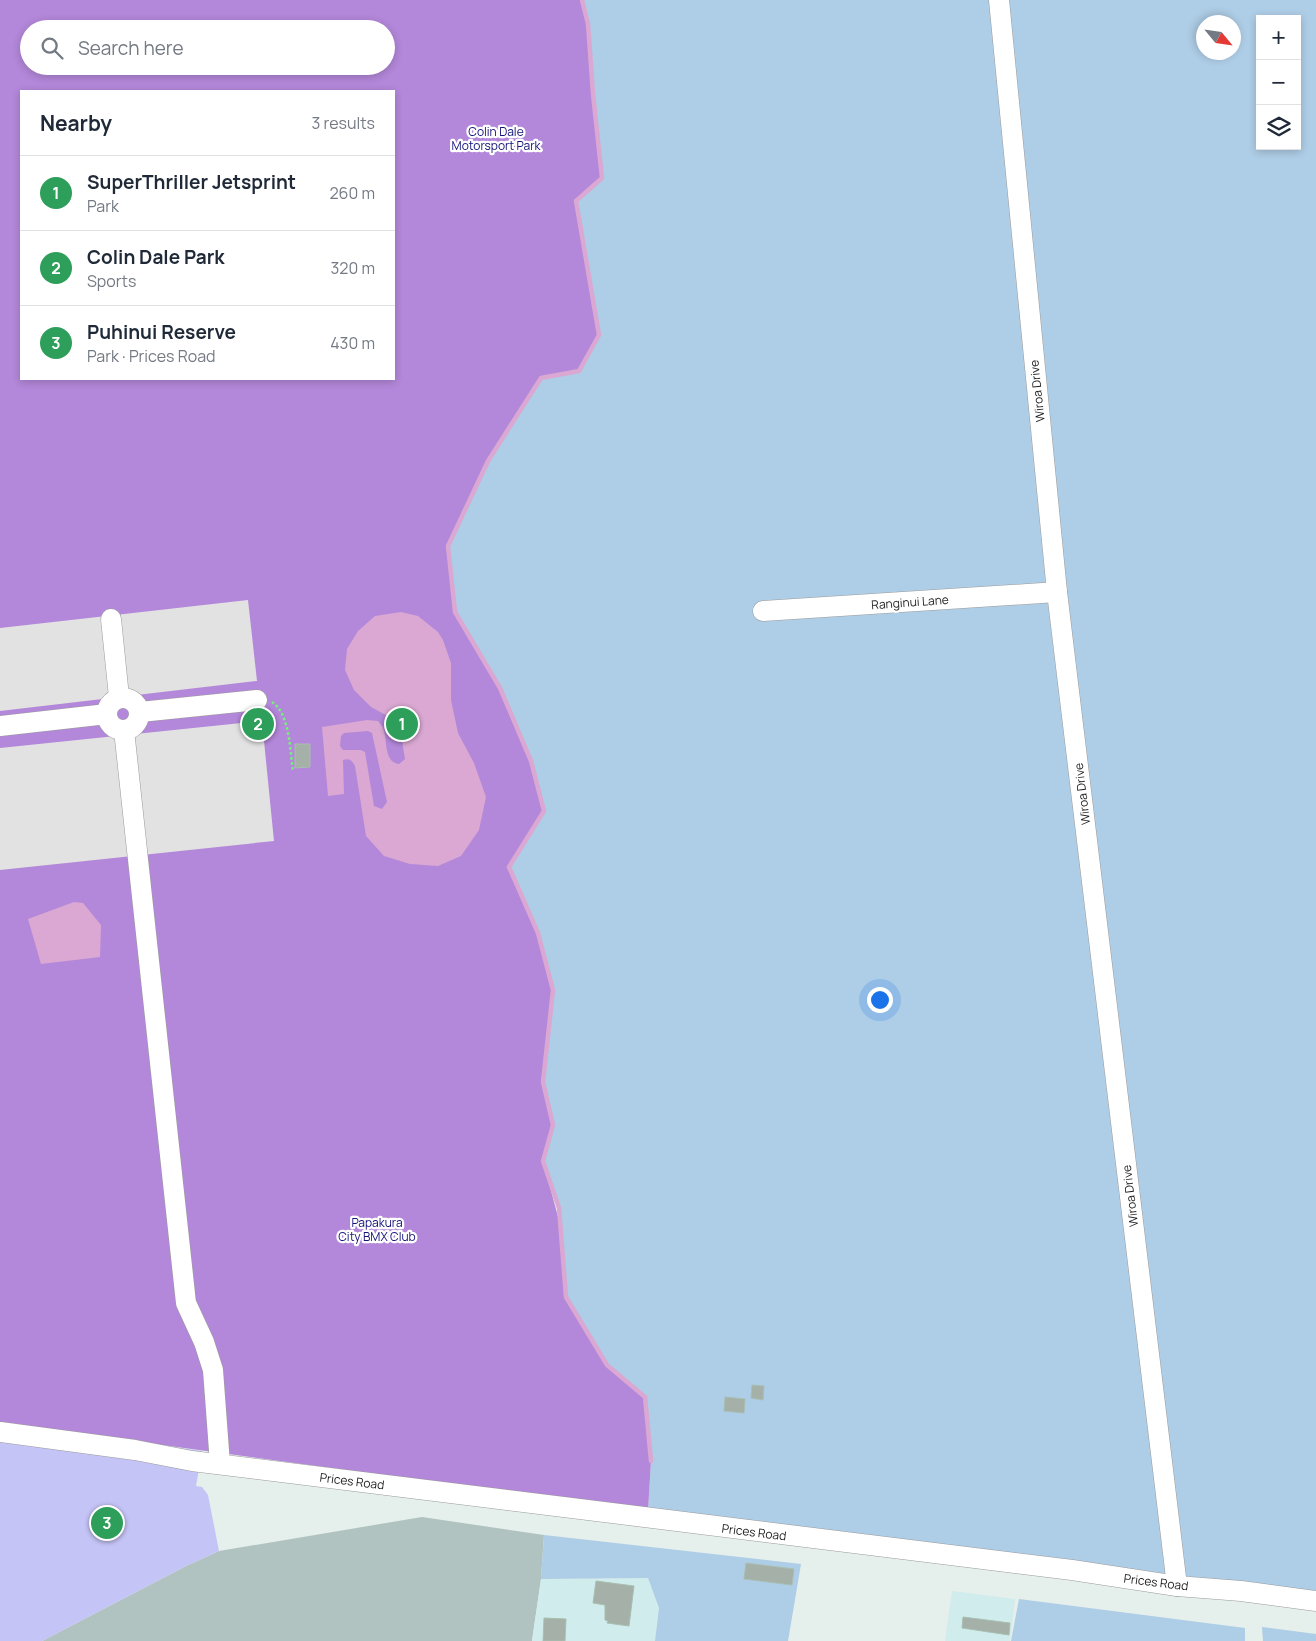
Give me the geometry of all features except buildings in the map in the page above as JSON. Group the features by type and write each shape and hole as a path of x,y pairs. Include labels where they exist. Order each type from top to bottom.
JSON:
{"street":[{"name":"Wiroa Drive","path":"999,0 1057,592 1177,1586"},
{"name":"Ranginui Lane","path":"763,611 1057,592"},
{"path":"111,620 119,698"},
{"path":"125,697 135,702 140,712 134,726 124,730 119,730 110,724 107,714 110,704 119,698 125,697"},
{"path":"140,712 257,700"},
{"path":"0,726 107,714"},
{"path":"124,730 186,1303 204,1342 213,1370 220,1464"},
{"name":"Prices Road","path":"0,1432 135,1450 192,1461 1072,1570 1177,1586 1241,1591 1316,1601"}],"path":[{"path":"257,700 268,699 277,705 285,718 293,771"}],"shaded area":[{"path":"248,600 257,681 0,711 0,628"},
{"path":"401,612 418,616 438,632 443,640 451,663 451,700 458,733 474,763 486,797 479,830 461,856 438,866 410,864 384,856 366,836 355,766 350,760 343,760 344,794 328,796 322,727 367,720 378,721 383,728 390,759 399,764 405,759 401,735 393,719 371,707 354,690 345,670 347,649 358,631 375,616","holes":["368,731 372,733 387,802 382,809 374,806 365,752 361,750 343,750 340,746 341,736 344,733"]},
{"path":"262,721 274,841 0,870 0,748"},
{"path":"74,902 83,903 101,925 100,957 41,964 28,919"},
{"path":"0,1423 202,1451 196,1486 202,1487 208,1495 219,1551 186,1566 42,1641 0,1641"},
{"path":"422,1517 544,1535 541,1579 532,1641 42,1641 186,1566 219,1551"},
{"path":"648,1578 659,1608 655,1641 532,1641 541,1579"},
{"path":"952,1591 1015,1599 1010,1641 945,1641"}],"green space":[{"path":"0,0 582,0 588,24 602,178 576,201 599,335 579,371 541,378 488,461 448,546 455,612 500,688 531,761 544,811 509,867 538,933 553,990 543,1082 553,1125 543,1161 561,1228 566,1298 607,1365 645,1397 651,1461 648,1511 0,1423"},
{"name":"Colin Dale Motorsport Park","path":"500,0 1316,0 1316,1592 648,1511 651,1461 645,1398 607,1365 566,1298 559,1208 543,1161 553,1125 543,1082 553,990 538,933 509,867 544,811 346,491 402,450"},
{"path":"544,1535 801,1564 788,1641 655,1641 659,1608 648,1578 541,1579"},
{"path":"1019,1599 1245,1628 1245,1641 1011,1641"},
{"path":"1262,1627 1316,1634 1316,1641 1263,1641"}],"waterway":[{"path":"582,0 588,24 602,178 576,201 599,335 579,371 541,378 488,461 448,546 455,612 500,688 531,761 544,811 509,867 538,933 553,990 543,1082 553,1125 543,1161 559,1208 566,1297 607,1365 645,1397 651,1461"}],"place":[{"name":"Colin Dale Park","path":"258,724"},
{"name":"SuperThriller Jetsprint","path":"402,724"},
{"name":"Puhinui Reserve","path":"107,1523"}],"park label":[{"name":"Papakura City BMX Club","path":"377,1229"}]}
